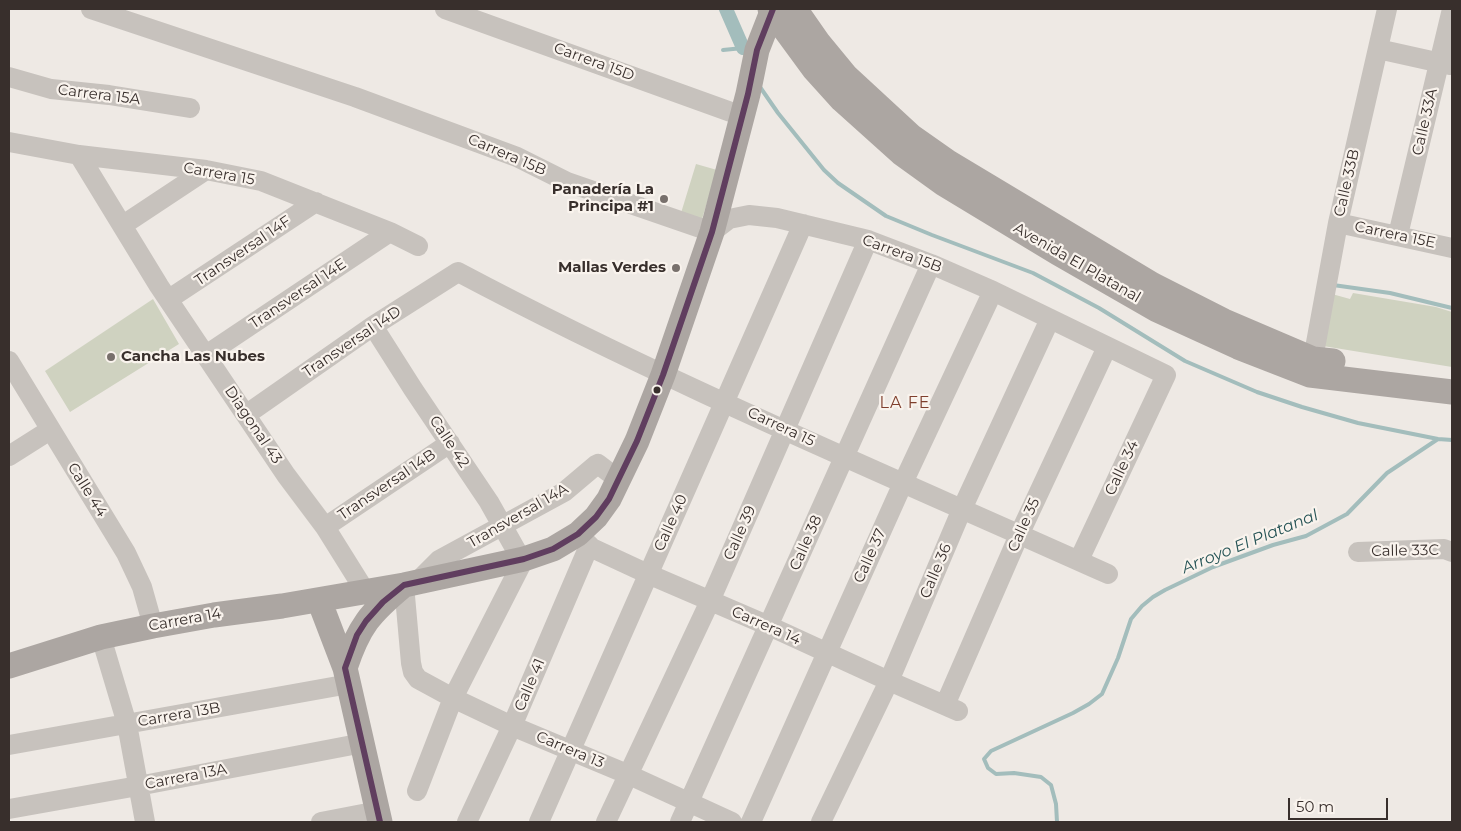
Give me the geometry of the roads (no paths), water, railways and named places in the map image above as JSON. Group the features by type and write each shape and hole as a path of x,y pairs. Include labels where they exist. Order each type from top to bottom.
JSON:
{"main road":[{"name":"Calle 41","path":"584,540 619,480 663,376 712,232 745,105 757,50 777,10"},
{"name":"Avenida El Platanal","path":"777,10 818,42 846,76 911,136 948,162 1153,285 1224,321 1313,359 1452,376"},
{"name":"Avenida El Platanal","path":"777,10 819,76 873,129 901,153 944,184 1157,310 1238,348 1310,375 1452,392"},
{"name":"Carrera 14","path":"9,666 101,638 153,626 214,614 319,600 410,583 522,559 584,540"},
{"path":"347,676 357,635 366,621 383,602 410,583"},
{"path":"319,600 347,676 379,817"}],"street":[{"name":"Carrera 15B","path":"91,9 372,103 517,157 567,182 712,232 729,219 749,215 777,218 868,240 931,264 993,291 1166,375"},
{"name":"Carrera 15D","path":"445,9 745,105"},
{"name":"Calle 33B","path":"1313,359 1338,223 1387,9"},
{"name":"Calle 33A","path":"1398,235 1446,64 1452,9"},
{"path":"1378,49 1446,64"},
{"name":"Carrera 15A","path":"9,77 51,89 109,95 190,108"},
{"name":"Carrera 15","path":"9,142 79,155 206,170 261,181 390,232 418,246"},
{"name":"Diagonal 43","path":"79,155 159,286 286,474 325,527 365,591"},
{"path":"123,225 206,170"},
{"name":"Transversal 14F","path":"169,300 316,202"},
{"name":"Carrera 15E","path":"1338,223 1452,248"},
{"name":"Calle 40","path":"539,822 803,224"},
{"name":"Transversal 14E","path":"206,355 390,232"},
{"name":"Calle 39","path":"606,822 710,601 868,240"},
{"name":"Calle 38","path":"680,822 931,264"},
{"name":"Carrera 15","path":"458,272 663,376 724,401 1108,574"},
{"name":"Transversal 14D","path":"247,414 373,326 458,272"},
{"name":"Calle 37","path":"750,822 903,483 993,291"},
{"name":"Calle 36","path":"821,822 889,682 962,509 1050,319"},
{"name":"Calle 42","path":"373,326 489,502 522,559"},
{"name":"Calle 35","path":"952,708 1020,535 1107,347"},
{"name":"Calle 44","path":"9,361 126,553 142,588 153,626"},
{"name":"Calle 34","path":"1079,560 1166,375"},
{"path":"9,456 50,430"},
{"name":"Transversal 14B","path":"325,527 450,443"},
{"name":"Transversal 14A","path":"410,583 439,560 564,492 596,465 619,480"},
{"name":"Carrera 14","path":"584,540 648,574 769,626 889,682 952,708"},
{"name":"Calle 41","path":"467,822 512,726 584,540"},
{"name":"Calle 33C","path":"1358,552 1444,549 1452,552"},
{"path":"417,791 453,698 522,559"},
{"name":"Carrera 13","path":"410,583 413,672 418,679 512,726 627,774 732,822"},
{"path":"101,638 127,724 145,822"},
{"name":"Carrera 13B","path":"9,745 127,724 347,676"},
{"name":"Carrera 13A","path":"9,809 363,743"},
{"path":"321,822 379,817"}],"waterway":[{"path":"726,9 743,48"},
{"path":"723,50 743,48 745,54"},
{"path":"760,87 778,113 824,170 838,183 886,216 1033,273 1099,308 1185,361 1257,392 1358,423 1438,439 1452,440"},
{"path":"1333,285 1390,293 1452,308"},
{"name":"Arroyo El Platanal","path":"1057,822 1056,804 1051,785 1041,777 1014,773 996,774 988,768 984,759 991,751 1073,713 1102,694 1118,658 1131,619 1153,597 1213,567 1273,545 1306,536 1347,514 1387,473 1438,439"}],"place":[{"name":"Panadería La Principa #1","path":"664,199"},
{"name":"Mallas Verdes","path":"676,268"},
{"name":"Cancha Las Nubes","path":"111,357"}],"district":[{"name":"LA FE","path":"905,403"}]}
